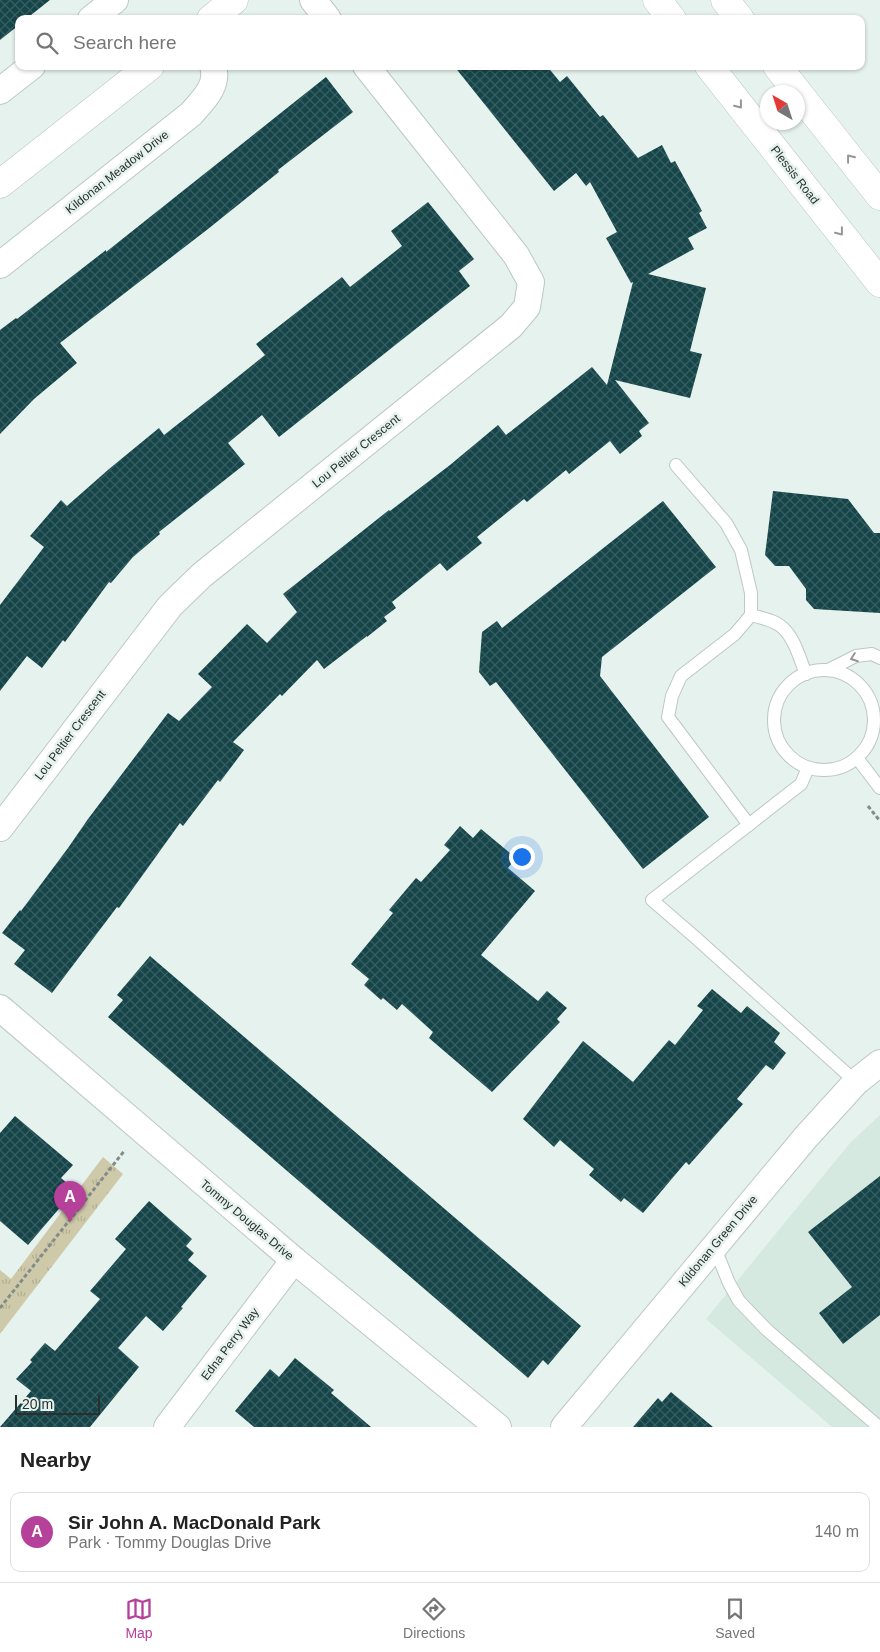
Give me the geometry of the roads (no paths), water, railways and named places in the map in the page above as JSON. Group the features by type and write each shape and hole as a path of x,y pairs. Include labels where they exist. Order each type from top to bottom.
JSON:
{"main road":[{"path":"657,0 669,15"},
{"path":"725,0 737,15"},
{"path":"0,184 145,70"},
{"name":"Plessis Road","path":"712,70 880,283"},
{"path":"780,70 880,196"}],"street":[{"path":"96,15 115,0"},
{"path":"314,0 325,15"},
{"path":"0,92 27,70"},
{"name":"Kildonan Meadow Drive","path":"0,265 191,114 212,88 214,70"},
{"name":"Lou Peltier Crescent","path":"0,828 170,606 202,575 511,326 527,307 531,282 516,255 369,70"},
{"name":"Tommy Douglas Drive","path":"0,1008 294,1260 498,1427"},
{"name":"Kildonan Green Drive","path":"564,1427 806,1137 856,1082 880,1063"},
{"name":"Edna Perry Way","path":"167,1427 294,1260"}],"lane":[{"path":"676,465 726,523 741,550 751,593 751,615 735,634 681,676 672,696 668,717 749,824"},
{"path":"751,615 768,619 783,628 793,643 806,674"},
{"path":"828,670 856,656 872,654 880,658"},
{"path":"828,670 845,674 859,684 877,712 868,746 857,758 844,767 828,771 808,768 796,763 785,753 776,739 773,723 775,706 783,690 796,678 806,674 811,671 828,670"},
{"path":"857,758 880,788"},
{"path":"808,768 801,784 652,900 704,944 856,1082"},
{"path":"714,1246 739,1302 767,1330 879,1427"}],"place":[{"name":"Sir John A. MacDonald Park","path":"70,1222"}]}
